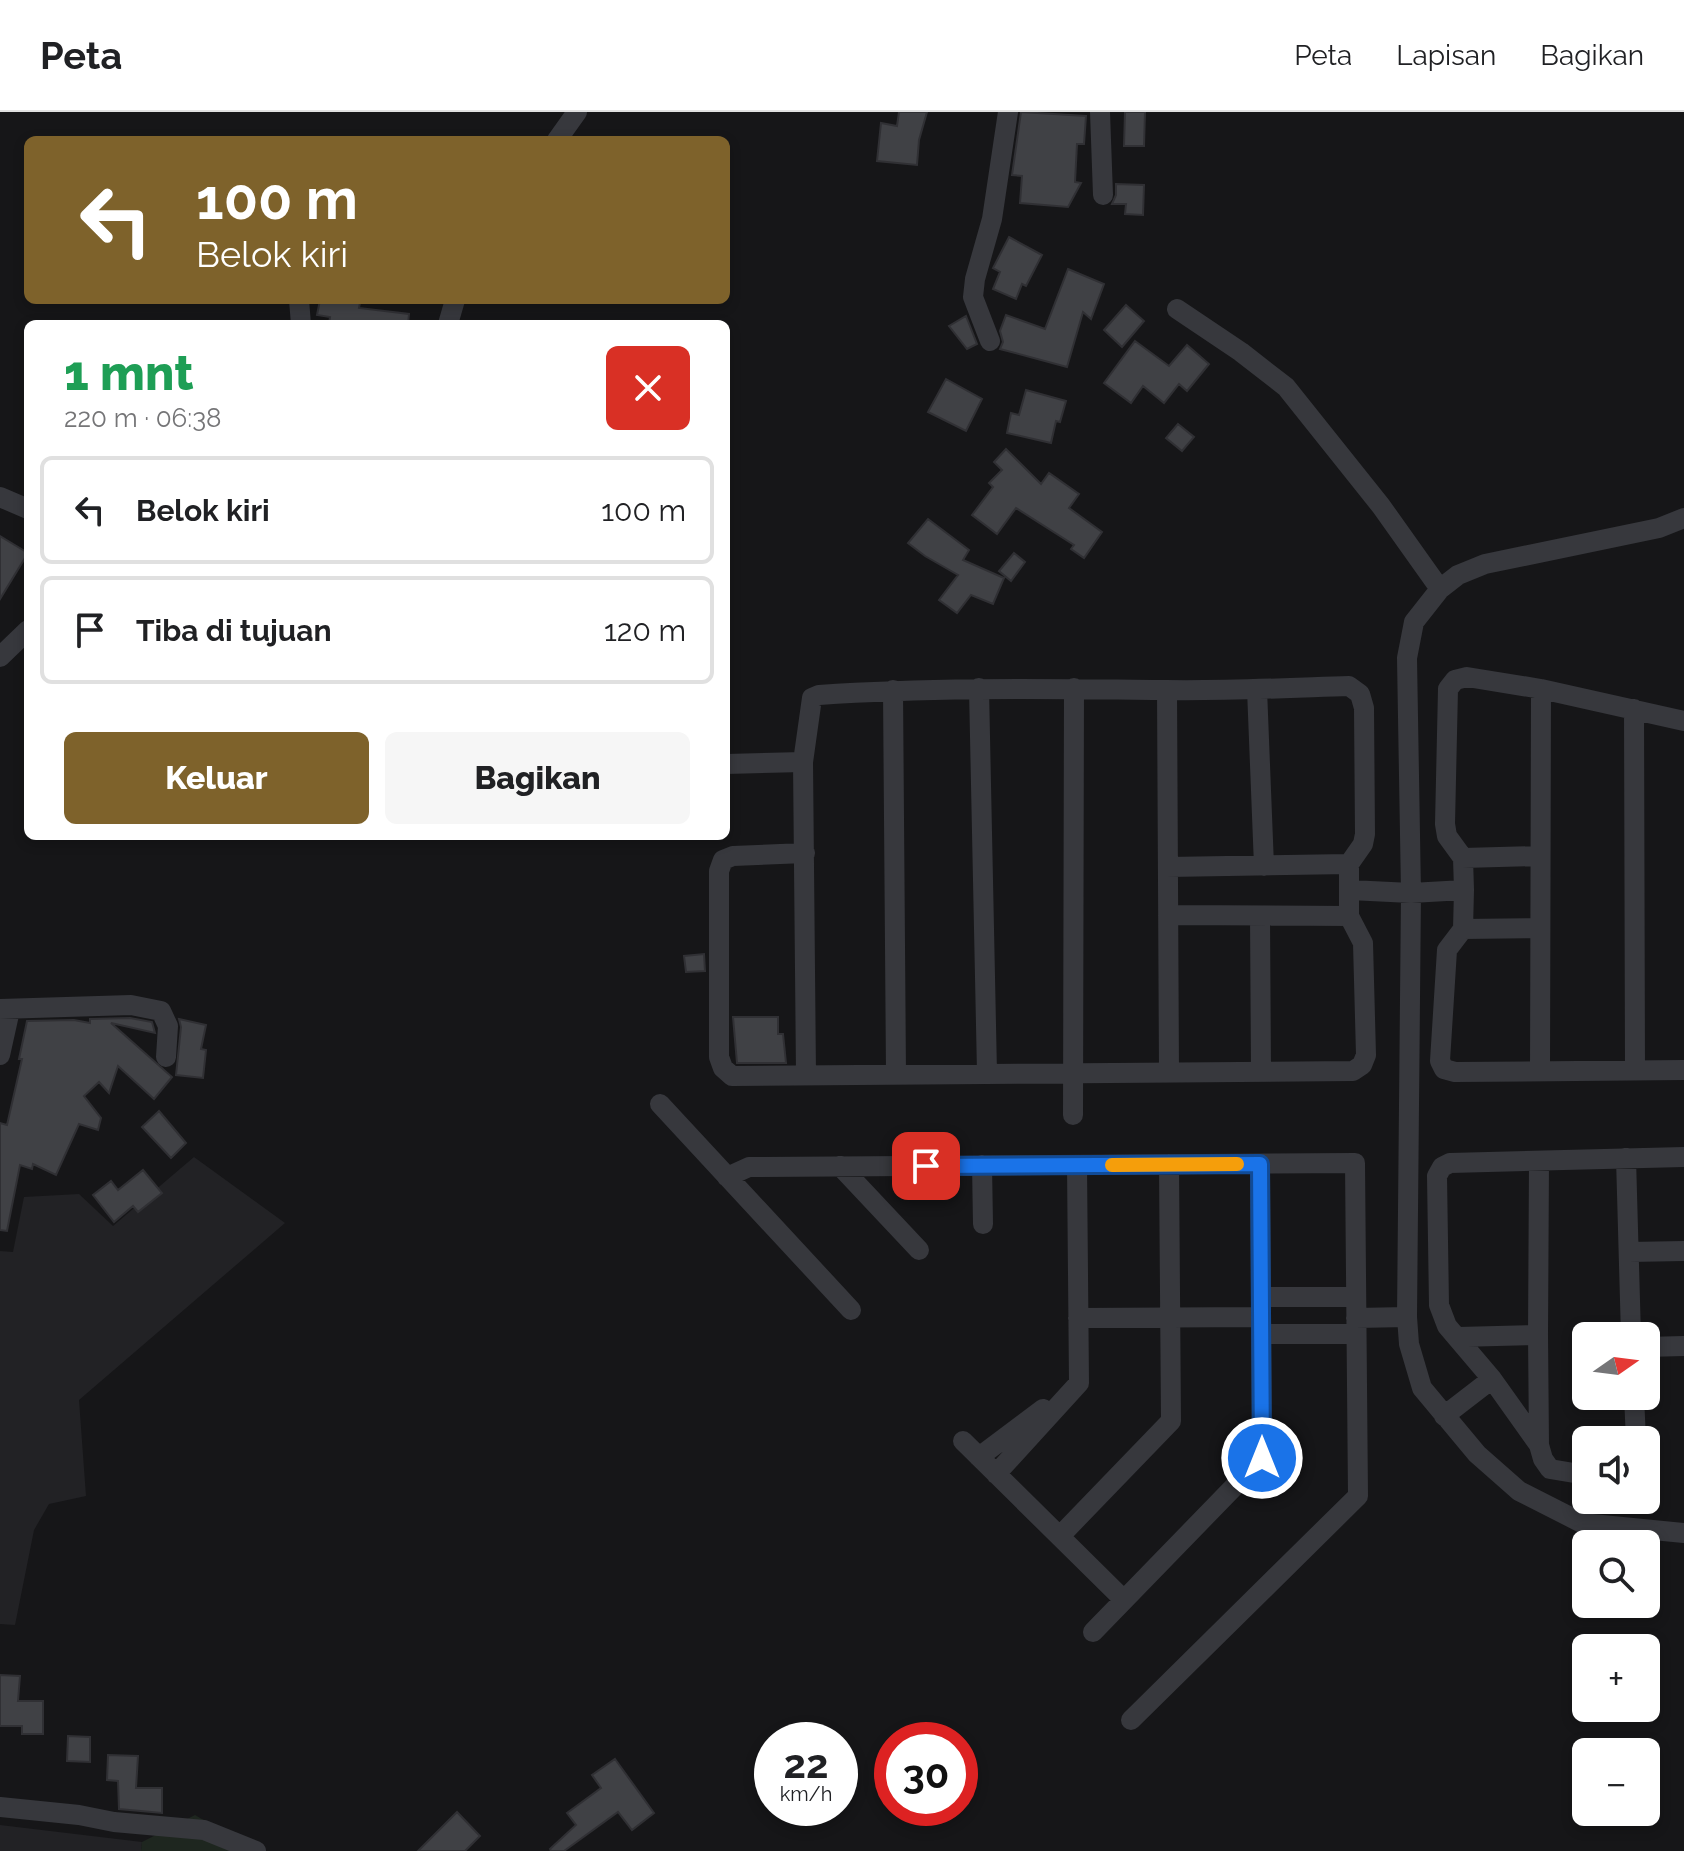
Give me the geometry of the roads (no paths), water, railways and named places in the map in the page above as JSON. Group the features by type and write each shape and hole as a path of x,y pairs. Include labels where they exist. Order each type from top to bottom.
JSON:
{"street":[{"path":"560,136 577,112"},
{"path":"990,341 973,297 992,219 1008,112"},
{"path":"1100,112 1103,195"},
{"path":"1177,309 1286,387 1381,506 1440,589"},
{"path":"0,497 24,507"},
{"path":"1684,518 1659,528 1485,564 1458,575 1440,589 1414,622 1407,658 1411,893 1407,1317 1409,1344 1422,1388 1477,1454 1519,1491 1582,1523 1684,1533"},
{"path":"0,657 24,634"},
{"path":"1684,721 1541,689 1467,677 1455,680 1448,689 1445,824 1447,836 1463,858 1464,890 1463,929 1447,950 1440,1061 1444,1069 1455,1072 1684,1070"},
{"path":"805,853 733,856 723,860 719,871 719,1057 723,1068 732,1076 1353,1071 1362,1065 1366,1055 1363,943 1349,916 1349,864 1363,844 1365,834 1364,708 1360,694 1349,686 1167,690 979,688 893,690 812,698 803,762 805,853 806,1075"},
{"path":"979,688 987,1073"},
{"path":"1073,1115 1074,688"},
{"path":"1257,689 1264,866"},
{"path":"1540,1070 1541,689"},
{"path":"893,690 896,1074"},
{"path":"1167,690 1169,1072"},
{"path":"1634,709 1635,1070"},
{"path":"730,764 803,762"},
{"path":"1463,858 1540,856"},
{"path":"1168,867 1349,864"},
{"path":"1350,890 1411,893 1464,890"},
{"path":"1168,915 1349,916"},
{"path":"1260,916 1261,1072"},
{"path":"1463,929 1540,928"},
{"path":"0,1055 5,1010 131,1005 161,1011 168,1026 166,1057"},
{"path":"660,1104 851,1310"},
{"path":"1539,1445 1492,1379 1447,1326 1439,1305 1437,1176 1442,1167 1450,1163 1684,1157"},
{"path":"1626,1158 1631,1322"},
{"path":"1539,1162 1539,1445 1550,1469 1572,1473"},
{"path":"727,1177 749,1167 1355,1163 1358,1496 1131,1720"},
{"path":"1060,1536 1171,1421 1169,1164"},
{"path":"1093,1632 1262,1458 1260,1164"},
{"path":"982,1165 983,1224"},
{"path":"996,1474 1079,1383 1077,1165"},
{"path":"840,1166 919,1250"},
{"path":"1629,1252 1684,1251"},
{"path":"1261,1316 1356,1316"},
{"path":"1078,1318 1407,1317"},
{"path":"1458,1337 1538,1335"},
{"path":"1660,1347 1684,1346"},
{"path":"1444,1416 1492,1379"},
{"path":"979,1457 1079,1383"},
{"path":"963,1441 1124,1600"},
{"path":"0,1807 204,1830 256,1851"}]}
